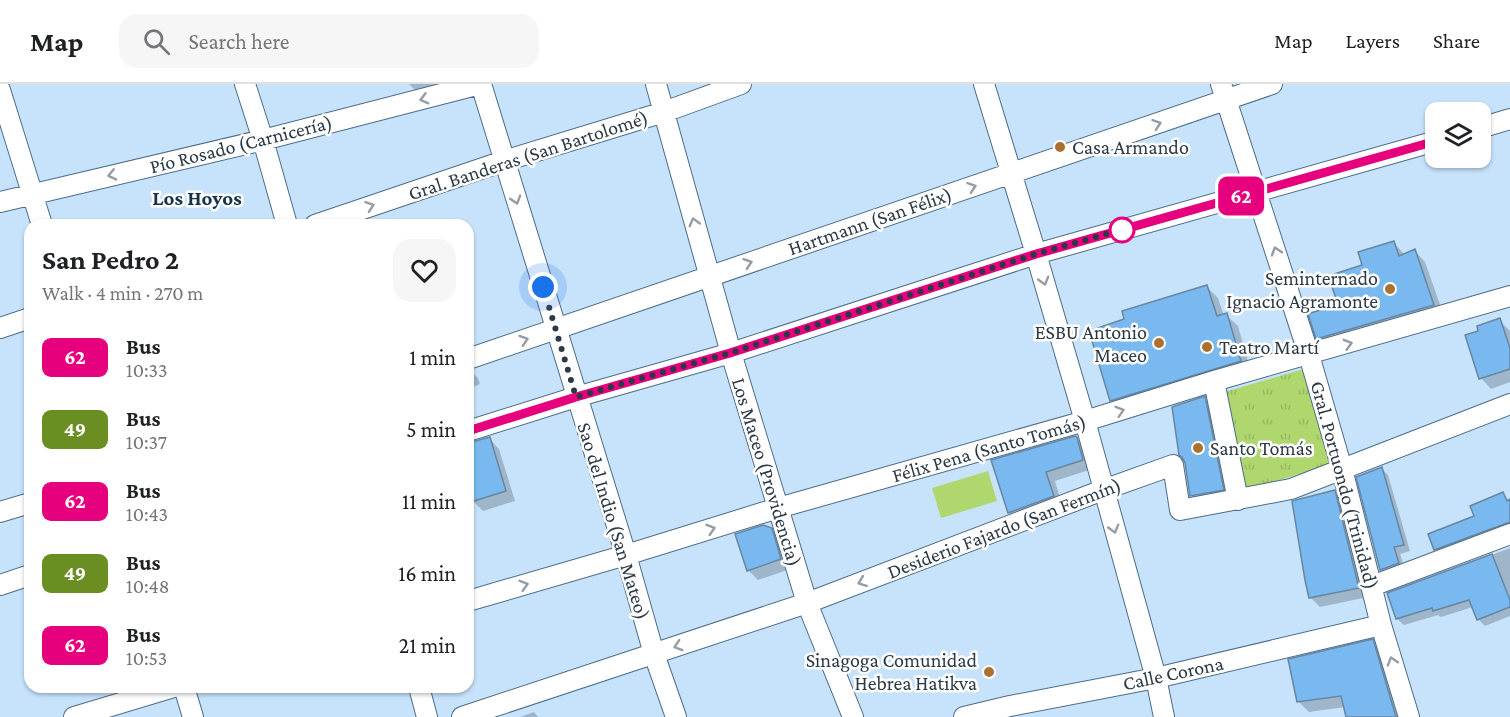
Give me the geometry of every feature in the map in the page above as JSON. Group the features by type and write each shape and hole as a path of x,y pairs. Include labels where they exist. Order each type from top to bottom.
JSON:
{"street":[{"path":"245,84 285,219"},
{"name":"Pío Rosado (Carnicería)","path":"0,202 263,140 480,84"},
{"name":"Sao del Indio (San Mateo)","path":"480,84 626,555 654,654 676,717"},
{"name":"Los Maceo (Providencia)","path":"656,84 730,353 807,603 853,717"},
{"name":"Gral. Banderas (San Bartolomé)","path":"333,219 504,161 664,112 741,84"},
{"path":"984,84 1085,422 1156,678 1164,717"},
{"name":"Hartmann (San Félix)","path":"474,356 1011,173 1223,92 1272,84"},
{"path":"0,90 40,219"},
{"name":"Gral. Portuondo (Trinidad)","path":"1223,92 1309,355 1342,469 1381,626 1409,717"},
{"path":"1491,125 1510,119"},
{"path":"474,429 730,353 1036,254 1425,144"},
{"name":"Félix Pena (Santo Tomás)","path":"474,599 778,508 1085,422 1214,381 1510,296"},
{"path":"0,328 24,320"},
{"path":"1214,381 1238,500"},
{"name":"Desiderio Fajardo (San Fermín)","path":"462,717 807,603 1173,465 1180,510 1238,500 1291,489 1510,404"},
{"path":"0,512 24,505"},
{"path":"1372,586 1510,534"},
{"path":"0,585 24,577"},
{"name":"Calle Corona","path":"964,717 1156,678 1381,626"},
{"path":"74,717 154,693"},
{"path":"186,693 193,717"},
{"path":"420,693 427,717"}],"green space":[{"path":"1304,369 1331,464 1244,491 1224,392"},
{"path":"988,471 997,501 941,518 932,488"}],"building":[{"path":"1394,241 1399,256 1415,249 1434,305 1316,339 1308,314 1338,304 1328,276 1362,265 1358,252"},
{"path":"1207,285 1217,316 1227,313 1241,361 1110,401 1089,331 1124,319 1122,311"},
{"path":"1500,318 1510,348 1510,369 1479,379 1465,335 1478,331 1477,326"},
{"name":"Santo Tomás","path":"1205,396 1224,490 1190,496 1185,463 1179,455 1172,407"},
{"path":"1075,436 1083,460 1046,472 1054,496 1008,513 991,460"},
{"path":"490,437 506,491 474,501 474,441"},
{"path":"1382,467 1404,545 1394,547 1399,563 1380,570 1356,477"},
{"path":"1335,490 1359,588 1309,598 1292,501"},
{"path":"1503,492 1507,501 1510,499 1510,522 1434,550 1428,534 1474,516 1470,506"},
{"path":"763,525 772,528 781,559 747,571 735,534"},
{"path":"1492,554 1510,600 1510,607 1477,620 1469,600 1396,619 1387,593"},
{"path":"1373,639 1396,717 1346,717 1341,696 1297,702 1288,659"}],"bus line":[{"name":"62","path":"474,429 730,353 1036,254 1425,144"}],"place":[{"name":"Casa Armando","path":"1060,147"},
{"name":"Seminternado Ignacio Agramonte","path":"1390,289"},
{"name":"ESBU Antonio Maceo","path":"1159,343"},
{"name":"Teatro Martí","path":"1207,347"},
{"name":"Santo Tomás","path":"1198,448"},
{"name":"Sinagoga Comunidad Hebrea Hatikva","path":"989,672"}],"district":[{"name":"Los Hoyos","path":"197,198"}],"route":[{"path":"543,287 576,397 730,353 1036,254 1124,229 1122,230"}]}
